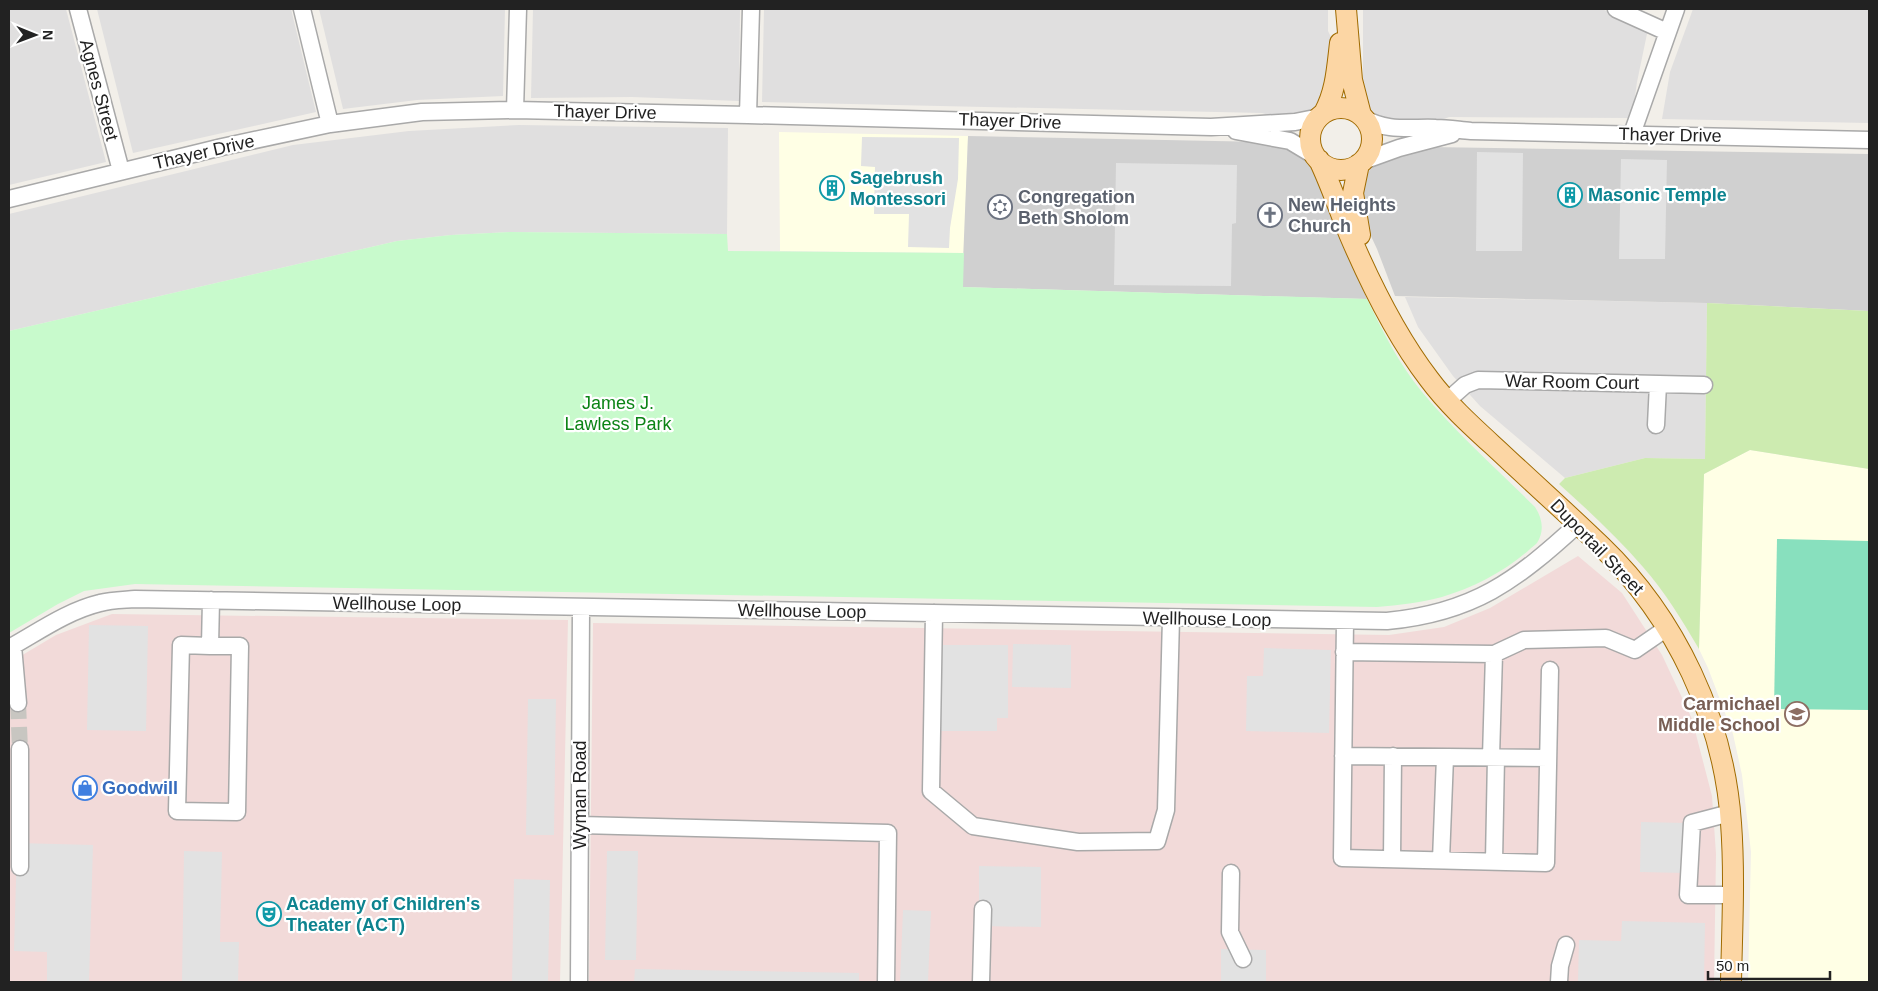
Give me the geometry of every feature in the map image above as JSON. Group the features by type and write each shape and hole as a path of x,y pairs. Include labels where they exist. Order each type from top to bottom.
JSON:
{"main road":[{"path":"1345,9 1352,76 1363,117 1370,127 1372,137 1371,147 1361,162 1351,168 1341,170 1332,168 1317,158 1311,146 1310,136 1313,126 1322,115 1331,98 1335,84 1345,9"},
{"path":"1322,115 1337,108 1347,108 1363,117"},
{"name":"Duportail Street","path":"1317,158 1327,176 1358,254 1384,306 1405,345 1429,379 1446,401 1622,567 1667,628 1696,682 1711,722 1724,771 1730,813 1732,846 1731,982"},
{"name":"Duportail Street","path":"1361,162 1354,185 1355,208 1364,251 1384,306"}],"street":[{"name":"Agnes Street","path":"78,9 121,171"},
{"path":"302,9 330,124"},
{"path":"515,110 518,9"},
{"path":"748,115 751,9"},
{"path":"1616,9 1667,32"},
{"path":"1632,134 1676,9"},
{"name":"Thayer Drive","path":"9,199 222,147 330,124 422,112 515,110 1212,127 1295,122 1322,115"},
{"name":"Thayer Drive","path":"1363,117 1371,123 1387,127 1448,128 1471,131 1869,140"},
{"name":"Thayer Drive","path":"1212,127 1290,141 1317,158"},
{"name":"Thayer Drive","path":"1361,162 1399,148 1439,137 1471,131"},
{"name":"War Room Court","path":"1446,401 1465,385 1478,380 1704,385"},
{"path":"1656,425 1658,384"},
{"name":"Wellhouse Loop","path":"11,647 68,614 101,602 135,599 1387,621 1436,614 1498,588 1523,571 1578,524"},
{"path":"210,646 211,600"},
{"name":"Wyman Road","path":"579,982 581,608"},
{"path":"934,614 931,790 973,826 1078,842 1157,841 1166,810 1172,618"},
{"path":"1345,621 1342,858 1546,863 1550,670"},
{"path":"1344,652 1494,654 1524,640 1606,638 1635,650 1667,628"},
{"path":"181,645 210,646 240,646 237,812 177,810 181,645"},
{"path":"11,647 18,703"},
{"path":"1494,654 1494,861"},
{"path":"20,748 20,866"},
{"path":"1342,756 1548,758"},
{"path":"1392,756 1392,859"},
{"path":"1441,860 1445,757"},
{"path":"1730,813 1692,823 1688,894 1732,895"},
{"path":"580,825 888,833 886,982"},
{"path":"1231,874 1230,932 1243,959"},
{"path":"981,982 983,909"},
{"path":"1559,982 1560,966 1566,945"}],"shaded area":[{"path":"9,9 66,9 106,162 9,185"},
{"path":"97,9 291,9 316,112 133,153"},
{"path":"319,9 505,9 503,96 417,100 343,109"},
{"path":"533,9 740,9 739,101 632,97 531,98"},
{"path":"764,9 1328,9 1328,31 1334,43 1323,103 1311,113 1279,118 1262,113 762,102"},
{"path":"1363,9 1602,9 1648,29 1632,118 1449,117 1434,123 1388,121 1371,111 1363,94"},
{"path":"1693,9 1869,9 1869,123 1662,119 1670,72"},
{"path":"519,125 728,128 727,234 510,232 451,235 397,241 9,331 9,214 293,145 409,131"},
{"path":"779,132 968,136 964,253 780,251"},
{"path":"968,136 1265,142 1289,146 1305,157 1320,175 1346,249 1367,299 962,287"},
{"path":"862,137 959,138 958,179 950,228 949,248 908,247 909,214 874,214 875,167 861,166"},
{"path":"1431,147 1869,154 1869,311 1707,303 1395,296 1363,219 1358,191 1371,167"},
{"path":"1477,152 1523,153 1522,251 1476,251"},
{"path":"1621,159 1667,160 1665,259 1619,259"},
{"path":"1116,163 1237,165 1236,223 1232,224 1231,286 1114,285"},
{"path":"1405,297 1707,303 1705,459 1645,458 1565,478 1480,406 1453,376 1418,327"},
{"name":"Carmichael Middle School","path":"1750,450 1869,469 1869,982 1748,982 1751,852 1742,775 1733,734 1699,649 1704,474"},
{"path":"1578,556 1622,593 1662,655 1692,719 1712,796 1716,854 1714,982 589,982 593,623 1389,635 1444,627 1490,608"},
{"path":"112,614 568,620 560,982 9,982 9,663 56,635"},
{"path":"89,625 148,626 146,731 87,730"},
{"path":"1013,644 1071,645 1071,688 1012,687"},
{"path":"940,645 1008,645 1008,718 997,718 997,731 940,731"},
{"path":"1264,648 1331,650 1329,733 1246,731 1247,676 1263,676"},
{"path":"528,699 556,699 554,835 526,835"},
{"path":"1641,822 1686,823 1685,873 1640,872"},
{"path":"17,843 93,845 89,982 47,982 47,952 14,951"},
{"path":"184,851 222,852 220,942 239,942 238,982 182,982"},
{"path":"607,851 638,851 636,960 605,960"},
{"path":"979,866 1041,867 1041,927 979,926"},
{"path":"514,879 550,880 548,982 512,982"},
{"path":"903,910 931,911 928,982 900,982"},
{"path":"1622,921 1705,923 1704,982 1578,981 1579,940 1621,941"},
{"path":"1221,949 1266,950 1266,982 1221,982"},
{"path":"635,969 859,973 859,982 634,982"}],"green space":[{"name":"James J. Lawless Park","path":"510,232 727,234 728,251 964,253 963,287 1367,299 1392,347 1422,392 1448,422 1535,507 1541,520 1541,533 1537,543 1519,558 1477,584 1434,599 1410,604 1377,607 135,584 84,591 9,633 9,331 397,241 451,235"},
{"path":"1707,303 1869,311 1869,469 1750,450 1704,474 1699,649 1666,596 1643,567 1602,524 1559,484 1565,478 1645,458 1705,459"},
{"path":"1777,539 1869,541 1869,710 1774,709"}],"tunnel":[{"path":"18,703 20,749"}],"place":[{"name":"Sagebrush Montessori","path":"832,188"},
{"name":"Masonic Temple","path":"1570,195"},
{"name":"Congregation Beth Sholom","path":"1000,207"},
{"name":"New Heights Church","path":"1270,215"},
{"name":"Carmichael Middle School","path":"1797,714"},
{"name":"Goodwill","path":"85,788"},
{"name":"Academy of Children's Theater (ACT)","path":"269,914"}]}
